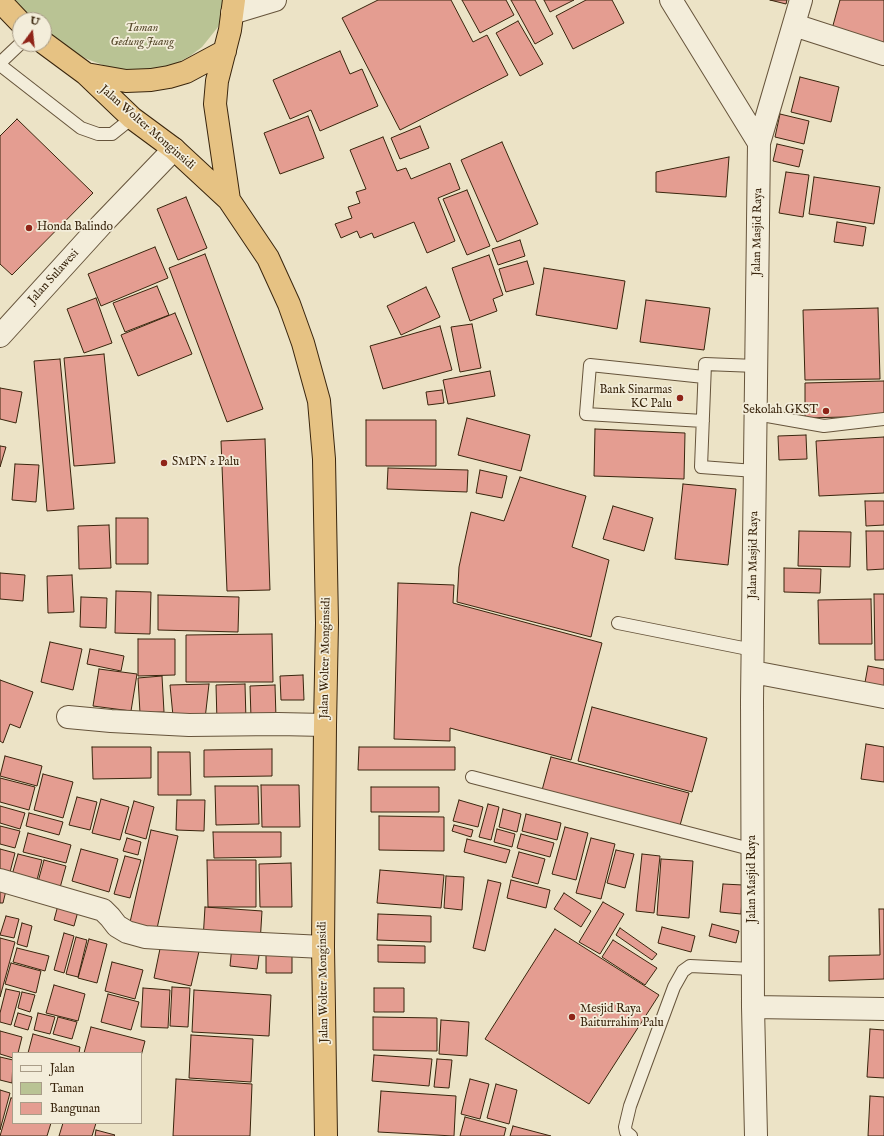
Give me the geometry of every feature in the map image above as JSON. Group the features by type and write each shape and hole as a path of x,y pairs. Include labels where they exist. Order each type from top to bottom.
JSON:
{"highway":[{"path":"0,1 12,14"},
{"name":"Jalan Wolter Monginsidi","path":"229,200 215,104 217,81 225,51 233,6"},
{"name":"Jalan Wolter Monginsidi","path":"52,49 86,74 132,118 174,149 229,200 268,258 289,304 303,343 319,401 324,458 327,623 323,947 326,1136"},
{"path":"86,74 126,81 169,78 186,72 225,51"}],"street":[{"path":"233,6 275,0"},
{"path":"671,0 759,143"},
{"name":"Jalan Masjid Raya","path":"756,1136 753,1007 753,650 759,143 802,0"},
{"path":"794,25 884,54"},
{"name":"Jalan Sulawesi","path":"0,336 101,225 174,149"},
{"path":"753,672 884,697"},
{"path":"68,717 189,725 325,725"},
{"path":"0,880 103,910 117,926 127,932 145,938 323,947"},
{"path":"753,1007 884,1009"}],"lane":[{"path":"12,52 0,64 81,128 98,134 112,134 132,118"},
{"path":"755,471 701,467 705,364 756,366"},
{"path":"703,421 586,414 590,365 704,377"},
{"path":"756,414 824,426 884,418"},
{"path":"618,623 753,650"},
{"path":"472,777 754,850"},
{"path":"631,1136 626,1132 625,1127 630,1106 674,987 683,971 690,966 753,969"}],"green space":[{"name":"Taman Gedung Juang","path":"11,0 225,0 223,15 218,27 202,47 190,56 168,68 142,72 111,68 87,59 65,48 52,38 52,12 23,12"}],"building":[{"path":"378,0 451,0 473,42 487,35 508,75 400,130 342,18"},
{"path":"462,0 506,0 514,15 480,33"},
{"path":"511,0 535,0 553,34 535,44"},
{"path":"544,0 574,0 550,12"},
{"path":"586,0 612,0 624,23 573,49 556,16"},
{"path":"770,0 787,0 786,4"},
{"path":"840,0 884,0 884,44 832,29"},
{"path":"518,21 543,64 520,76 496,33"},
{"path":"340,51 350,74 362,69 378,106 320,131 311,110 290,119 273,80"},
{"path":"800,77 839,87 831,122 791,112"},
{"path":"780,114 809,121 804,144 775,137"},
{"path":"308,116 324,158 280,174 264,133"},
{"name":"Honda Balindo","path":"17,119 93,193 12,275 0,264 0,136"},
{"path":"420,126 429,148 400,159 391,138"},
{"path":"383,137 397,171 406,168 411,179 450,163 460,189 438,198 455,241 427,253 414,222 374,238 372,233 360,238 357,231 341,238 335,224 352,218 348,207 360,203 356,192 366,189 350,150"},
{"path":"502,142 538,224 497,242 461,160"},
{"path":"777,144 803,150 799,167 773,161"},
{"path":"729,157 726,197 656,192 656,172"},
{"path":"786,172 809,175 803,217 779,213"},
{"path":"814,177 880,187 874,224 809,214"},
{"path":"467,190 490,246 467,255 443,199"},
{"path":"186,197 207,248 178,260 157,209"},
{"path":"837,222 866,227 863,246 834,242"},
{"path":"520,240 525,256 498,265 492,249"},
{"path":"155,247 168,278 101,306 88,274"},
{"path":"205,254 263,409 227,422 169,268"},
{"path":"489,255 503,295 493,299 497,311 470,321 452,268"},
{"path":"527,261 534,284 506,292 499,269"},
{"path":"544,268 625,281 617,329 536,315"},
{"path":"157,286 169,315 125,332 113,303"},
{"path":"426,287 440,317 401,335 387,306"},
{"path":"96,298 112,343 84,353 67,309"},
{"path":"646,300 710,308 704,350 640,342"},
{"path":"878,308 880,379 805,380 803,310"},
{"path":"175,313 192,354 138,376 121,335"},
{"path":"472,324 481,368 460,372 451,327"},
{"path":"440,326 452,370 383,389 370,346"},
{"path":"104,354 115,463 74,466 64,358"},
{"path":"60,359 74,509 47,511 34,361"},
{"path":"490,371 495,396 448,404 443,380"},
{"path":"884,381 884,416 805,418 805,383"},
{"path":"0,388 22,392 16,423 0,419"},
{"path":"442,390 444,403 428,405 426,392"},
{"path":"467,418 530,435 521,471 458,455"},
{"path":"366,420 436,420 436,466 366,466"},
{"path":"595,429 685,433 684,479 594,476"},
{"path":"806,435 807,459 779,460 778,436"},
{"path":"884,437 884,493 819,496 816,441"},
{"path":"265,439 270,590 227,591 221,441"},
{"path":"0,446 6,447 0,467"},
{"path":"15,464 39,465 36,502 12,500"},
{"path":"388,468 468,470 467,492 387,489"},
{"path":"480,470 507,476 502,498 476,493"},
{"path":"520,477 586,496 572,547 609,560 591,637 457,602 459,567 471,512 504,521"},
{"path":"683,484 736,489 728,565 675,559"},
{"path":"865,501 884,501 884,525 866,526"},
{"path":"613,506 653,518 644,551 603,539"},
{"path":"116,518 148,518 148,564 116,564"},
{"path":"109,525 111,568 79,569 78,526"},
{"path":"799,531 851,532 850,567 798,566"},
{"path":"866,531 884,531 884,569 867,570"},
{"path":"784,568 821,569 820,593 784,592"},
{"path":"0,573 25,575 23,601 0,599"},
{"path":"72,575 74,612 48,613 47,576"},
{"path":"398,583 454,585 453,603 602,643 571,760 450,728 450,741 394,739"},
{"path":"116,591 151,592 150,634 115,633"},
{"path":"874,594 884,594 884,660 875,660"},
{"path":"158,595 239,597 238,632 158,630"},
{"path":"81,597 107,598 106,628 80,627"},
{"path":"871,599 872,644 819,644 818,600"},
{"path":"272,634 273,682 186,682 186,635"},
{"path":"138,639 175,639 175,675 138,676"},
{"path":"50,642 82,649 73,690 41,682"},
{"path":"90,649 124,656 121,671 87,664"},
{"path":"868,666 884,669 884,691 864,688"},
{"path":"99,669 137,674 131,711 93,706"},
{"path":"303,675 304,700 281,700 280,676"},
{"path":"162,676 164,712 140,713 138,678"},
{"path":"0,680 33,692 20,728 10,724 3,743 0,741"},
{"path":"209,684 205,719 173,716 170,685"},
{"path":"245,684 246,721 217,722 216,685"},
{"path":"275,685 276,718 251,718 250,686"},
{"path":"592,707 707,738 692,792 578,761"},
{"path":"866,744 884,747 884,782 861,779"},
{"path":"92,747 151,747 151,778 93,779"},
{"path":"359,747 455,747 455,770 358,770"},
{"path":"272,749 272,776 204,777 204,750"},
{"path":"158,752 190,752 191,795 158,795"},
{"path":"5,756 42,766 37,786 0,776"},
{"path":"551,757 689,793 679,829 541,794"},
{"path":"43,774 73,782 63,818 34,810"},
{"path":"0,778 35,787 29,810 0,802"},
{"path":"261,785 299,785 300,827 262,827"},
{"path":"215,786 258,786 259,824 216,825"},
{"path":"371,787 439,787 439,812 371,812"},
{"path":"77,797 97,802 90,830 69,825"},
{"path":"101,799 129,807 120,840 92,833"},
{"path":"177,800 205,800 204,831 176,830"},
{"path":"459,800 483,807 478,827 453,821"},
{"path":"134,801 154,807 146,839 125,833"},
{"path":"488,804 499,807 491,840 479,837"},
{"path":"0,806 25,813 20,829 0,823"},
{"path":"503,809 521,814 517,832 499,827"},
{"path":"29,813 63,822 59,835 26,826"},
{"path":"526,814 561,823 557,840 522,831"},
{"path":"379,816 444,817 444,851 379,850"},
{"path":"454,825 473,830 471,837 452,831"},
{"path":"0,826 20,831 15,848 0,844"},
{"path":"565,827 588,833 576,880 552,874"},
{"path":"497,829 515,834 512,847 494,842"},
{"path":"151,830 178,836 155,937 128,931"},
{"path":"213,832 281,832 281,857 214,858"},
{"path":"28,833 71,845 66,863 23,852"},
{"path":"521,834 554,843 550,857 517,848"},
{"path":"127,838 141,842 138,855 123,851"},
{"path":"591,838 615,844 601,899 576,893"},
{"path":"467,839 510,850 506,863 464,852"},
{"path":"0,849 15,853 9,876 0,874"},
{"path":"81,849 118,859 109,892 72,881"},
{"path":"616,850 634,854 625,888 607,883"},
{"path":"519,852 545,859 538,884 512,877"},
{"path":"18,854 42,860 35,888 10,882"},
{"path":"642,854 660,856 654,913 636,911"},
{"path":"125,856 141,860 130,898 114,894"},
{"path":"661,859 693,861 689,918 657,915"},
{"path":"44,860 66,866 58,895 36,889"},
{"path":"207,860 256,860 256,907 208,907"},
{"path":"291,863 292,907 260,907 259,864"},
{"path":"380,870 444,875 441,908 377,903"},
{"path":"446,876 464,877 462,910 444,908"},
{"path":"0,880 8,882 3,903 0,903"},
{"path":"488,880 501,883 485,951 473,948"},
{"path":"511,880 550,890 546,908 507,898"},
{"path":"723,884 743,885 741,914 720,912"},
{"path":"564,893 591,911 581,927 554,909"},
{"path":"60,898 80,904 74,926 54,920"},
{"path":"603,902 624,914 600,954 579,942"},
{"path":"205,907 262,911 260,944 203,940"},
{"path":"879,909 884,909 884,979 829,981 829,956 880,955"},
{"path":"378,914 431,916 431,942 377,940"},
{"path":"6,916 19,919 14,938 0,935"},
{"path":"22,923 32,926 27,947 17,944"},
{"path":"712,924 739,931 736,943 709,936"},
{"path":"662,927 695,936 691,952 658,943"},
{"path":"620,928 657,954 652,960 616,935"},
{"name":"Mesjid Raya Baiturrahim Palu","path":"555,929 659,995 589,1104 485,1039"},
{"path":"64,933 74,936 64,973 54,970"},
{"path":"76,937 87,940 78,977 66,974"},
{"path":"0,938 15,942 0,997"},
{"path":"89,939 107,944 97,983 78,978"},
{"path":"162,939 200,947 191,986 154,978"},
{"path":"613,940 657,968 645,985 602,957"},
{"path":"378,945 425,946 425,963 378,962"},
{"path":"232,946 260,949 257,969 230,966"},
{"path":"266,947 292,947 292,973 266,973"},
{"path":"17,948 49,956 45,971 13,962"},
{"path":"112,962 143,970 135,999 105,991"},
{"path":"11,963 41,971 36,993 5,984"},
{"path":"54,985 85,994 78,1021 46,1013"},
{"path":"172,987 190,988 188,1027 170,1026"},
{"path":"143,988 170,990 168,1028 141,1027"},
{"path":"374,988 404,988 404,1012 374,1012"},
{"path":"6,989 20,992 11,1025 0,1022 0,1013"},
{"path":"194,990 271,995 269,1036 192,1032"},
{"path":"22,992 35,995 30,1012 18,1008"},
{"path":"108,994 139,1002 131,1030 101,1022"},
{"path":"18,1013 32,1017 28,1030 14,1026"},
{"path":"38,1013 55,1017 50,1034 34,1030"},
{"path":"58,1017 77,1022 72,1039 53,1034"},
{"path":"373,1017 437,1018 437,1051 373,1050"},
{"path":"441,1020 469,1022 467,1056 439,1054"},
{"path":"91,1027 145,1041 142,1052 84,1052"},
{"path":"870,1029 884,1030 884,1078 867,1077"},
{"path":"0,1031 22,1037 18,1052 12,1052 12,1058 0,1054"},
{"path":"33,1034 80,1047 79,1052 28,1052"},
{"path":"191,1035 253,1039 251,1082 189,1078"},
{"path":"374,1055 432,1059 429,1086 372,1081"},
{"path":"0,1057 12,1060 12,1083 0,1080"},
{"path":"437,1059 452,1060 449,1088 434,1087"},
{"path":"176,1079 252,1084 250,1136 173,1136"},
{"path":"470,1079 489,1084 480,1119 461,1114"},
{"path":"496,1084 517,1090 509,1124 487,1118"},
{"path":"0,1090 10,1093 0,1130"},
{"path":"381,1091 456,1096 454,1136 378,1132"},
{"path":"870,1096 884,1097 884,1136 868,1136"},
{"path":"11,1098 12,1124 51,1124 47,1136 0,1136"},
{"path":"465,1117 506,1128 504,1136 460,1136"},
{"path":"63,1124 96,1124 92,1136 59,1136"},
{"path":"513,1126 551,1136 510,1136"},
{"path":"96,1130 115,1135 95,1136"}],"place":[{"name":"Honda Balindo","path":"29,228"},
{"name":"Bank Sinarmas KC Palu","path":"680,398"},
{"name":"Sekolah GKST","path":"826,411"},
{"name":"SMPN 2 Palu","path":"164,463"},
{"name":"Mesjid Raya Baiturrahim Palu","path":"572,1017"}]}
